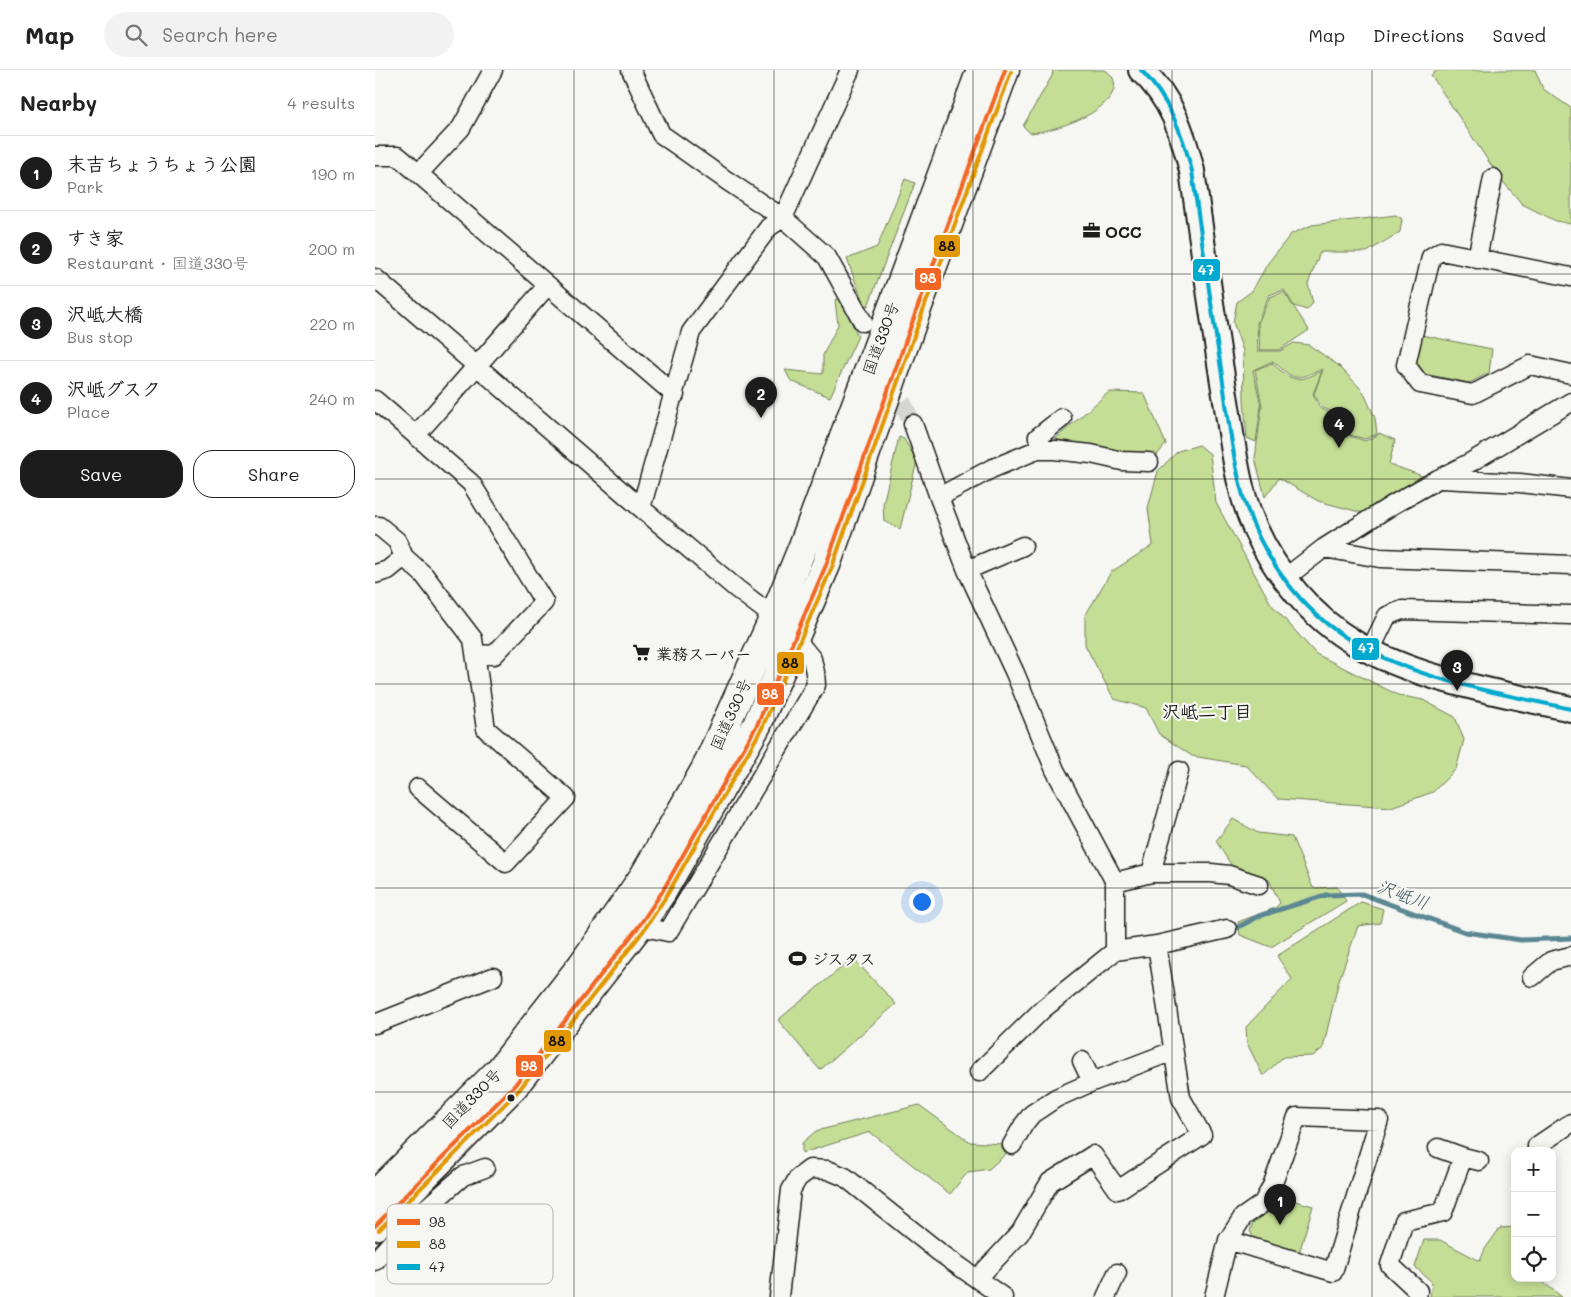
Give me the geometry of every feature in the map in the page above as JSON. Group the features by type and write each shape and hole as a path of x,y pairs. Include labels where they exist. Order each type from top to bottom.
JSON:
{"highway":[{"name":"国道330号","path":"375,1195 500,1070 582,965 644,876 705,770 803,546 981,70"},
{"name":"国道330号","path":"397,1204 514,1086 639,926 662,892 757,725 827,565 918,306 1005,70"},
{"name":"国道330号","path":"375,1226 387,1214"}],"street":[{"path":"419,173 461,128 493,70"},
{"path":"631,70 661,134 783,218 827,257 863,322"},
{"path":"641,508 675,394 691,332 769,227 783,218 850,70"},
{"path":"1141,70 1153,80 1167,100 1187,147 1240,480 1255,527 1285,578 1307,604 1322,617 1348,638 1370,651 1415,670 1571,709"},
{"path":"375,156 398,156 547,286 675,394"},
{"path":"1477,259 1493,178"},
{"path":"1571,277 1441,251 1431,257 1406,365 1420,384 1473,394 1530,364 1571,374"},
{"path":"375,278 641,508 773,617 813,659 816,685 668,932 639,926"},
{"path":"416,435 547,286"},
{"path":"375,400 471,484 544,602 494,655 476,654"},
{"path":"1285,578 1324,548 1571,402"},
{"path":"1553,413 1571,416"},
{"path":"1043,450 1038,436 1062,418"},
{"path":"913,424 967,570 1015,673 1055,770 1115,882 1115,951"},
{"path":"939,497 991,469 1037,450 1091,454 1121,461 1149,462"},
{"path":"1438,479 1520,483 1571,490"},
{"path":"375,526 379,526 397,541 404,557 425,575 473,639 486,729 566,798 506,863 418,788"},
{"path":"967,570 1023,546"},
{"path":"1324,548 1381,558 1571,565"},
{"path":"375,574 388,570 404,557"},
{"path":"1370,651 1387,616 1402,610 1571,615"},
{"path":"1151,873 1179,771"},
{"path":"1115,882 1151,873 1229,875 1259,885"},
{"path":"979,1072 1043,1009 1115,951 1157,945 1227,929"},
{"path":"977,1279 1020,1233 1050,1182 1093,1155 1118,1190 1202,1136 1181,1098 1157,945"},
{"path":"1532,977 1551,961 1571,956"},
{"path":"375,1024 493,977"},
{"path":"1012,1145 1032,1114 1056,1098 1173,1051"},
{"path":"1082,1061 1092,1082"},
{"path":"1214,1297 1228,1240 1243,1217 1263,1203 1272,1186 1297,1117 1379,1120 1333,1272 1228,1240"},
{"path":"1537,1147 1571,1123"},
{"path":"1417,1297 1418,1291 1390,1265 1404,1221 1443,1212 1471,1159 1438,1148"},
{"path":"431,1204 463,1176 485,1168"},
{"path":"779,1297 791,1190 798,1178 810,1169 828,1170 845,1177 939,1252 1003,1297"},
{"path":"379,1261 387,1251"},
{"path":"1106,1297 1117,1272"}],"green space":[{"path":"1053,70 1105,70 1113,78 1114,89 1101,106 1078,120 1052,129 1030,133 1023,126 1052,76"},
{"path":"1438,70 1535,70 1543,89 1571,108 1571,224 1556,221 1522,204 1499,177 1431,75"},
{"path":"905,179 915,183 868,306 864,305 847,259 877,247"},
{"path":"1396,215 1402,219 1400,232 1367,252 1320,252 1308,284 1313,303 1307,310 1294,306 1284,290 1269,295 1257,323 1258,351 1280,351 1294,343 1309,345 1339,366 1363,391 1375,418 1377,434 1365,439 1350,435 1344,418 1322,407 1314,394 1323,369 1296,377 1286,373 1273,361 1253,370 1261,406 1256,442 1247,438 1243,351 1233,322 1237,302 1252,291 1268,263 1291,234 1312,225"},
{"path":"1284,292 1309,330 1279,350 1260,350 1258,323 1270,297"},
{"path":"840,298 858,336 830,397 791,381 785,370 823,374 823,355 838,325 835,300"},
{"path":"1421,335 1492,349 1489,373 1469,383 1420,373 1416,360"},
{"path":"1272,363 1285,374 1295,379 1322,371 1313,394 1320,408 1342,419 1350,436 1365,441 1379,433 1395,440 1389,464 1425,477 1363,513 1318,501 1279,478 1265,497 1255,458 1262,406 1255,370"},
{"path":"1109,392 1144,393 1166,444 1153,460 1055,439"},
{"path":"899,437 904,439 917,461 900,529 884,521 883,504"},
{"path":"1199,445 1210,454 1216,503 1271,604 1316,654 1398,695 1423,700 1455,717 1464,740 1456,769 1433,792 1391,807 1278,799 1246,765 1192,756 1159,734 1146,708 1114,699 1085,645 1085,616 1111,572 1153,545 1148,508 1158,471 1178,451"},
{"path":"1233,819 1258,833 1292,837 1313,888 1337,887 1346,901 1271,947 1240,935 1238,922 1275,908 1280,903 1269,880 1233,868 1216,841"},
{"path":"1361,902 1383,909 1380,923 1358,926 1339,980 1323,1048 1313,1056 1283,1057 1263,1076 1247,1043 1246,1027 1292,979 1277,956"},
{"path":"853,958 896,1004 820,1070 778,1020"},
{"path":"919,1105 970,1142 1002,1144 1009,1151 989,1169 968,1172 950,1194 870,1132 802,1153 802,1143 816,1131"},
{"path":"1281,1197 1313,1206 1299,1253 1254,1239 1250,1231 1253,1223 1266,1214"},
{"path":"1511,1227 1511,1282 1544,1282 1562,1297 1430,1297 1432,1282 1415,1267 1424,1240 1440,1240 1480,1261 1485,1249 1500,1228"}],"waterway":[{"name":"沢岻川","path":"1231,931 1259,916 1326,895 1362,894 1465,932 1521,940 1571,938"}],"tunnel":[{"path":"890,377 913,424"}],"transit line":[{"name":"98","path":"397,1204 514,1086 639,926 662,892 757,725 826,565 918,306 1005,70"},
{"name":"47","path":"1141,70 1167,104 1184,143 1192,171 1235,463 1250,518 1260,540 1285,580 1300,598 1335,630 1380,656 1406,667 1460,684 1571,709"},
{"name":"88","path":"405,1204 519,1090 644,930 667,895 762,728 832,567 924,308 1011,72"},
{"name":"98","path":"375,1226 387,1214"},
{"name":"88","path":"379,1230 387,1222"}],"place":[{"name":"OCC","path":"1091,231"},
{"name":"すき家","path":"761,418"},
{"name":"沢岻グスク","path":"1339,448"},
{"name":"業務スーパー","path":"642,653"},
{"name":"沢岻大橋","path":"1457,691"},
{"name":"ジスタス","path":"798,958"},
{"name":"末吉ちょうちょう公園","path":"1280,1225"}],"district":[{"name":"沢岻二丁目","path":"1207,711"}]}
